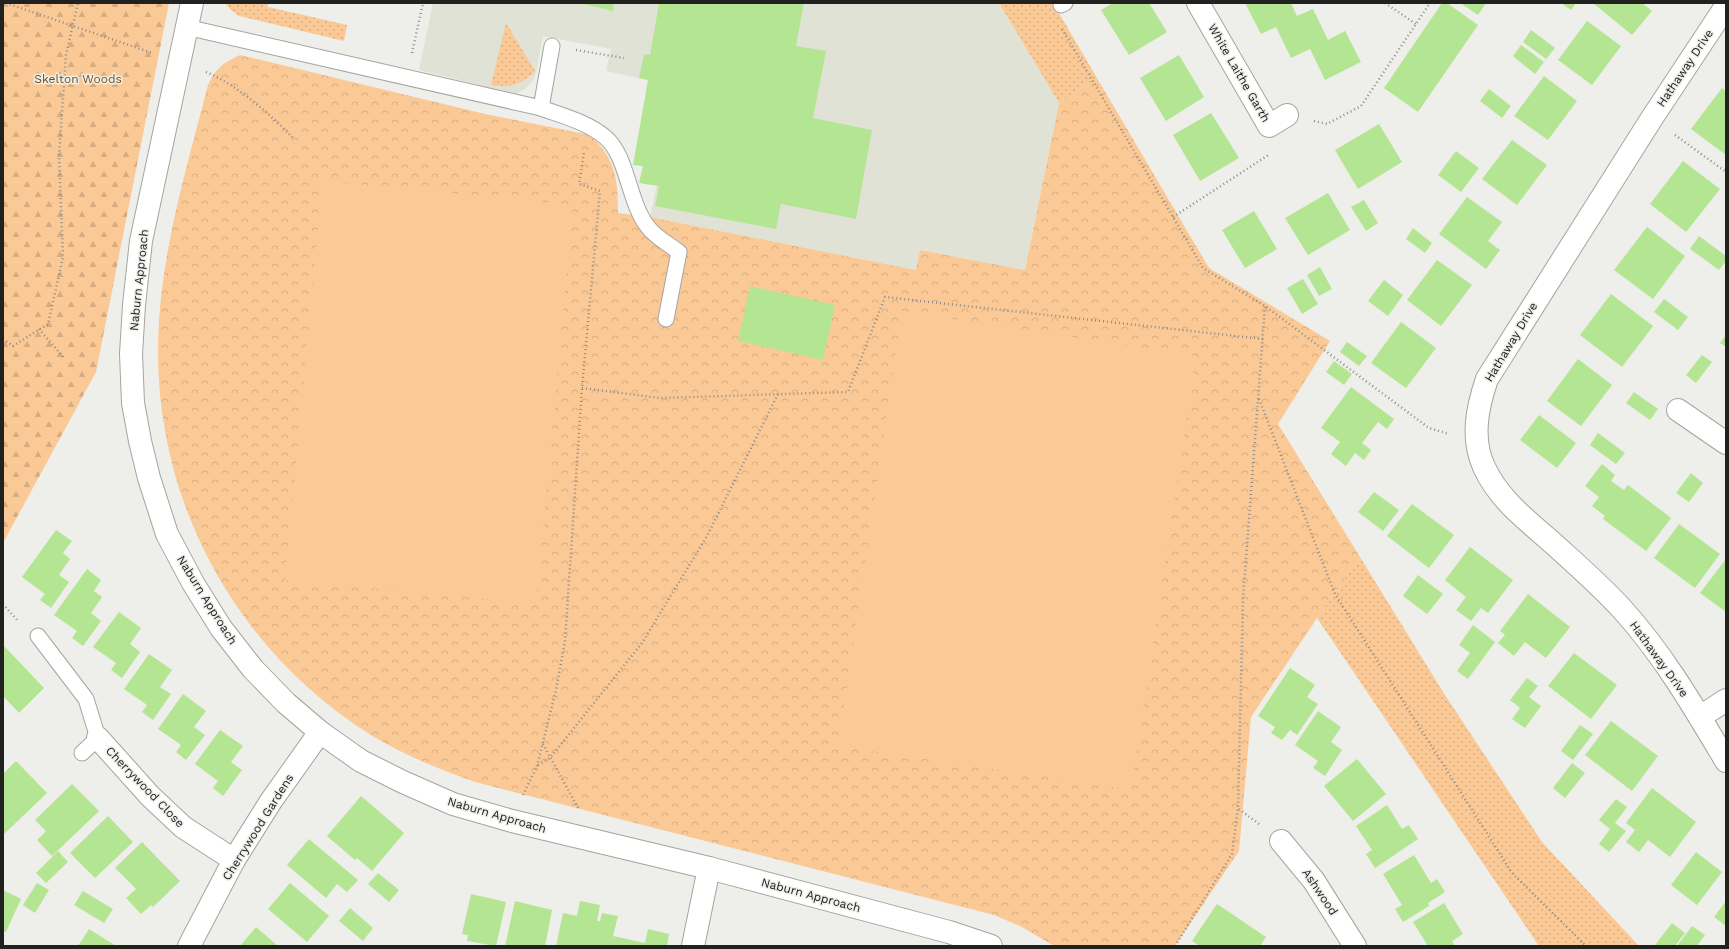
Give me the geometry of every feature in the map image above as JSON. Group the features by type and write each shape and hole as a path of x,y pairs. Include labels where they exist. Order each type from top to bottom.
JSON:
{"street":[{"name":"Naburn Approach","path":"192,3 141,241 134,305 132,354 134,403 140,441 149,478 167,534 197,589 221,628 253,669 286,703 320,732 361,761 403,782 453,804 512,821 709,868 949,932 990,946"},
{"name":"White Laithe Garth","path":"1198,3 1268,126 1287,115"},
{"name":"Hathaway Drive","path":"1726,6 1652,118 1487,379 1478,408 1476,422 1478,445 1484,466 1494,486 1508,504 1589,575 1623,610 1654,648 1700,717 1726,761"},
{"path":"1678,410 1726,443"},
{"path":"1700,717 1726,700"},
{"name":"Cherrywood Gardens","path":"189,946 234,860 271,801 320,732"},
{"name":"Cherrywood Close","path":"98,738 150,796 183,827 234,860"},
{"name":"Ashwood","path":"1281,841 1314,881 1355,946"},
{"path":"694,946 709,868"}],"lane":[{"path":"186,27 541,108 588,125 606,138 618,151 634,202 648,228 679,252 666,319"},
{"path":"541,108 552,46"},
{"path":"38,636 86,699 98,738 82,753"}],"path":[{"path":"3,339 13,346 48,324 63,257 59,155 66,55 78,3"},
{"path":"407,77 423,3"},
{"path":"1385,3 1416,24"},
{"path":"1287,115 1327,124 1361,106 1430,3"},
{"path":"1059,25 1203,268 1265,306 1429,428 1478,445"},
{"path":"552,46 624,58"},
{"path":"1652,118 1726,172"},
{"path":"512,821 527,785 537,766 556,690 565,641 582,388 600,191 579,184 588,125"},
{"path":"1173,217 1272,153 1268,126"},
{"path":"582,388 660,398 848,392 885,297 1263,339"},
{"path":"1175,946 1232,854 1238,808 1243,599 1265,306"},
{"path":"39,330 64,358"},
{"path":"537,766 550,758 642,643 707,536 778,394"},
{"path":"1259,398 1335,594 1512,873 1586,946"},
{"path":"543,744 597,842"}],"shaded area":[{"path":"433,3 999,3 1059,103 1025,270 920,250 916,270 650,217 660,169 648,80 606,71 611,49 543,36 536,73 532,82 525,89 516,94 507,96 497,95 476,84 419,70"}],"green space":[{"name":"Skelton Woods","path":"3,3 169,3 96,372 3,543"},
{"path":"225,3 268,3 268,7 347,25 344,41 239,16"},
{"path":"999,3 1053,3 1097,78 1059,103"},
{"path":"506,23 535,71 525,80 510,86 491,85"},
{"path":"240,55 485,114 590,135 605,153 614,171 618,213 650,217 916,270 920,250 1025,270 1059,103 1097,78 1209,268 1330,341 1278,424 1360,557 1251,717 1239,851 1175,946 1054,946 1022,927 994,915 475,782 422,761 383,742 321,699 276,656 239,609 208,557 184,502 168,444 159,383 159,321 162,291 171,232 185,173 208,85 217,70"},
{"path":"322,181 573,205 536,604 285,580"},
{"path":"902,311 1196,356 1131,790 838,746"},
{"path":"1360,557 1443,692 1542,842 1639,946 1539,946 1317,618"}],"building":[{"path":"579,3 614,3 613,11"},
{"path":"659,3 804,3 796,46 826,51 813,118 872,130 856,219 781,204 776,229 655,206 659,186 639,183 643,166 633,165 648,80 639,78 644,54 650,55"},
{"path":"1113,3 1149,3 1167,32 1129,55 1101,10"},
{"path":"1245,3 1291,3 1297,16 1313,9 1328,40 1345,31 1361,62 1325,80 1310,49 1291,58 1276,27 1261,34"},
{"path":"1442,3 1447,3 1478,25 1418,112 1384,88"},
{"path":"1460,3 1486,3 1478,15"},
{"path":"1561,3 1576,3 1571,10"},
{"path":"1593,3 1642,3 1652,11 1632,35"},
{"path":"1587,21 1621,46 1592,85 1558,60"},
{"path":"1531,30 1555,48 1546,59 1523,42"},
{"path":"1521,45 1544,62 1535,74 1513,56"},
{"path":"1179,55 1204,97 1166,121 1140,78"},
{"path":"1544,76 1577,101 1548,140 1514,116"},
{"path":"1722,88 1726,91 1726,155 1691,129"},
{"path":"1489,89 1511,106 1502,118 1480,101"},
{"path":"1211,113 1239,158 1200,181 1173,135"},
{"path":"1379,124 1402,162 1358,189 1335,150"},
{"path":"1512,140 1547,165 1517,205 1482,179"},
{"path":"1456,151 1479,168 1461,192 1438,175"},
{"path":"1683,161 1720,189 1686,232 1650,204"},
{"path":"1328,193 1350,230 1308,255 1285,218"},
{"path":"1467,197 1502,222 1488,241 1500,250 1486,269 1439,234"},
{"path":"1364,200 1378,223 1366,231 1351,207"},
{"path":"1254,211 1277,249 1245,268 1222,230"},
{"path":"1647,227 1685,256 1653,299 1614,270"},
{"path":"1413,228 1432,243 1425,253 1406,239"},
{"path":"1699,236 1726,256 1726,261 1719,270 1690,249"},
{"path":"1437,260 1472,285 1441,326 1407,300"},
{"path":"1320,267 1332,289 1319,296 1307,275"},
{"path":"1303,279 1318,304 1302,314 1287,288"},
{"path":"1384,280 1403,295 1388,316 1368,301"},
{"path":"750,286 835,305 823,360 738,341"},
{"path":"1611,294 1653,326 1622,367 1580,335"},
{"path":"1664,299 1688,317 1678,330 1654,312"},
{"path":"1401,322 1436,348 1406,388 1371,363"},
{"path":"1726,335 1726,347 1720,343"},
{"path":"1347,342 1367,356 1359,366 1340,352"},
{"path":"1702,355 1712,362 1696,383 1686,375"},
{"path":"1578,359 1612,385 1581,426 1547,401"},
{"path":"1334,361 1352,374 1344,385 1326,372"},
{"path":"1351,387 1394,419 1387,429 1378,422 1362,443 1371,450 1364,460 1355,453 1346,466 1331,454 1340,442 1321,428"},
{"path":"1634,392 1658,409 1650,420 1626,403"},
{"path":"1539,415 1576,443 1557,468 1520,440"},
{"path":"1598,433 1625,453 1616,464 1590,445"},
{"path":"1602,464 1615,475 1611,481 1624,490 1628,485 1671,518 1646,551 1603,519 1605,516 1592,506 1599,497 1585,486"},
{"path":"1691,473 1703,483 1689,502 1676,493"},
{"path":"1374,492 1399,510 1383,531 1358,512"},
{"path":"1412,504 1454,535 1429,568 1387,536"},
{"path":"1679,524 1720,554 1695,588 1654,558"},
{"path":"56,530 72,541 63,553 70,559 59,575 69,582 51,608 40,600 45,594 22,577"},
{"path":"1470,547 1513,580 1488,613 1481,608 1471,621 1456,610 1466,597 1445,580"},
{"path":"1726,559 1726,612 1700,593"},
{"path":"87,569 101,580 94,591 102,597 91,613 101,621 83,646 72,638 77,631 54,615"},
{"path":"1418,575 1443,594 1427,614 1403,596"},
{"path":"1528,594 1570,627 1546,658 1525,642 1514,656 1498,643 1505,635 1500,631"},
{"path":"119,612 141,628 130,644 140,652 122,678 111,670 116,663 93,647"},
{"path":"1473,625 1495,642 1468,679 1457,671 1470,653 1459,645"},
{"path":"4,646 44,688 19,713 3,696"},
{"path":"1574,653 1617,685 1591,719 1548,686"},
{"path":"149,654 172,670 160,687 171,694 153,720 142,712 147,705 124,689"},
{"path":"1290,668 1315,685 1307,697 1318,704 1297,735 1290,730 1282,740 1271,733 1275,727 1258,716"},
{"path":"1527,678 1538,686 1529,697 1541,706 1525,728 1512,719 1520,708 1510,700"},
{"path":"183,694 206,711 194,727 205,735 186,760 176,752 181,745 158,729"},
{"path":"1318,711 1341,727 1331,742 1342,750 1325,776 1313,768 1318,761 1295,745"},
{"path":"1611,721 1658,756 1632,791 1585,755"},
{"path":"1580,725 1593,734 1573,760 1561,751"},
{"path":"220,730 243,746 231,762 242,770 223,796 213,788 218,781 195,764"},
{"path":"1357,759 1386,794 1353,821 1324,786"},
{"path":"16,761 47,793 3,835 3,774"},
{"path":"1572,763 1585,773 1565,798 1553,788"},
{"path":"72,784 99,811 52,856 37,840 46,831 35,820"},
{"path":"1652,788 1696,822 1670,857 1648,840 1639,852 1626,842 1635,830 1626,823"},
{"path":"361,796 404,833 372,871 357,858 355,860 327,836"},
{"path":"1616,799 1627,807 1615,823 1626,831 1609,852 1599,844 1610,829 1599,820"},
{"path":"1387,805 1402,829 1409,825 1418,839 1375,868 1366,854 1372,850 1356,826"},
{"path":"108,816 133,842 95,878 70,853"},
{"path":"309,839 358,880 347,892 337,884 326,898 287,865"},
{"path":"142,842 180,881 153,907 151,905 141,914 126,898 136,889 115,868"},
{"path":"58,851 68,862 46,883 36,873"},
{"path":"1696,852 1722,872 1697,905 1671,885"},
{"path":"1414,855 1431,883 1437,879 1445,892 1428,903 1429,906 1403,922 1395,909 1402,905 1383,874"},
{"path":"378,873 399,890 389,902 368,884"},
{"path":"37,883 49,890 35,913 23,905"},
{"path":"290,883 329,916 307,942 268,909"},
{"path":"3,890 21,899 6,932 3,931"},
{"path":"83,891 113,909 104,923 74,905"},
{"path":"471,894 506,902 496,946 467,941 468,935 462,934"},
{"path":"515,901 552,910 545,946 505,946"},
{"path":"580,901 600,905 597,921 600,921 602,913 618,916 613,936 645,943 648,929 669,934 667,946 556,946 563,913 577,916"},
{"path":"1726,901 1726,926 1714,917"},
{"path":"1444,903 1463,934 1452,941 1455,946 1428,946 1413,922"},
{"path":"1217,904 1266,937 1260,946 1200,946 1192,941"},
{"path":"350,908 373,928 363,941 339,921"},
{"path":"1672,923 1685,933 1675,946 1655,945"},
{"path":"1692,926 1705,935 1697,946 1677,946"},
{"path":"256,927 278,946 240,946"},
{"path":"89,929 116,946 78,946"}]}
